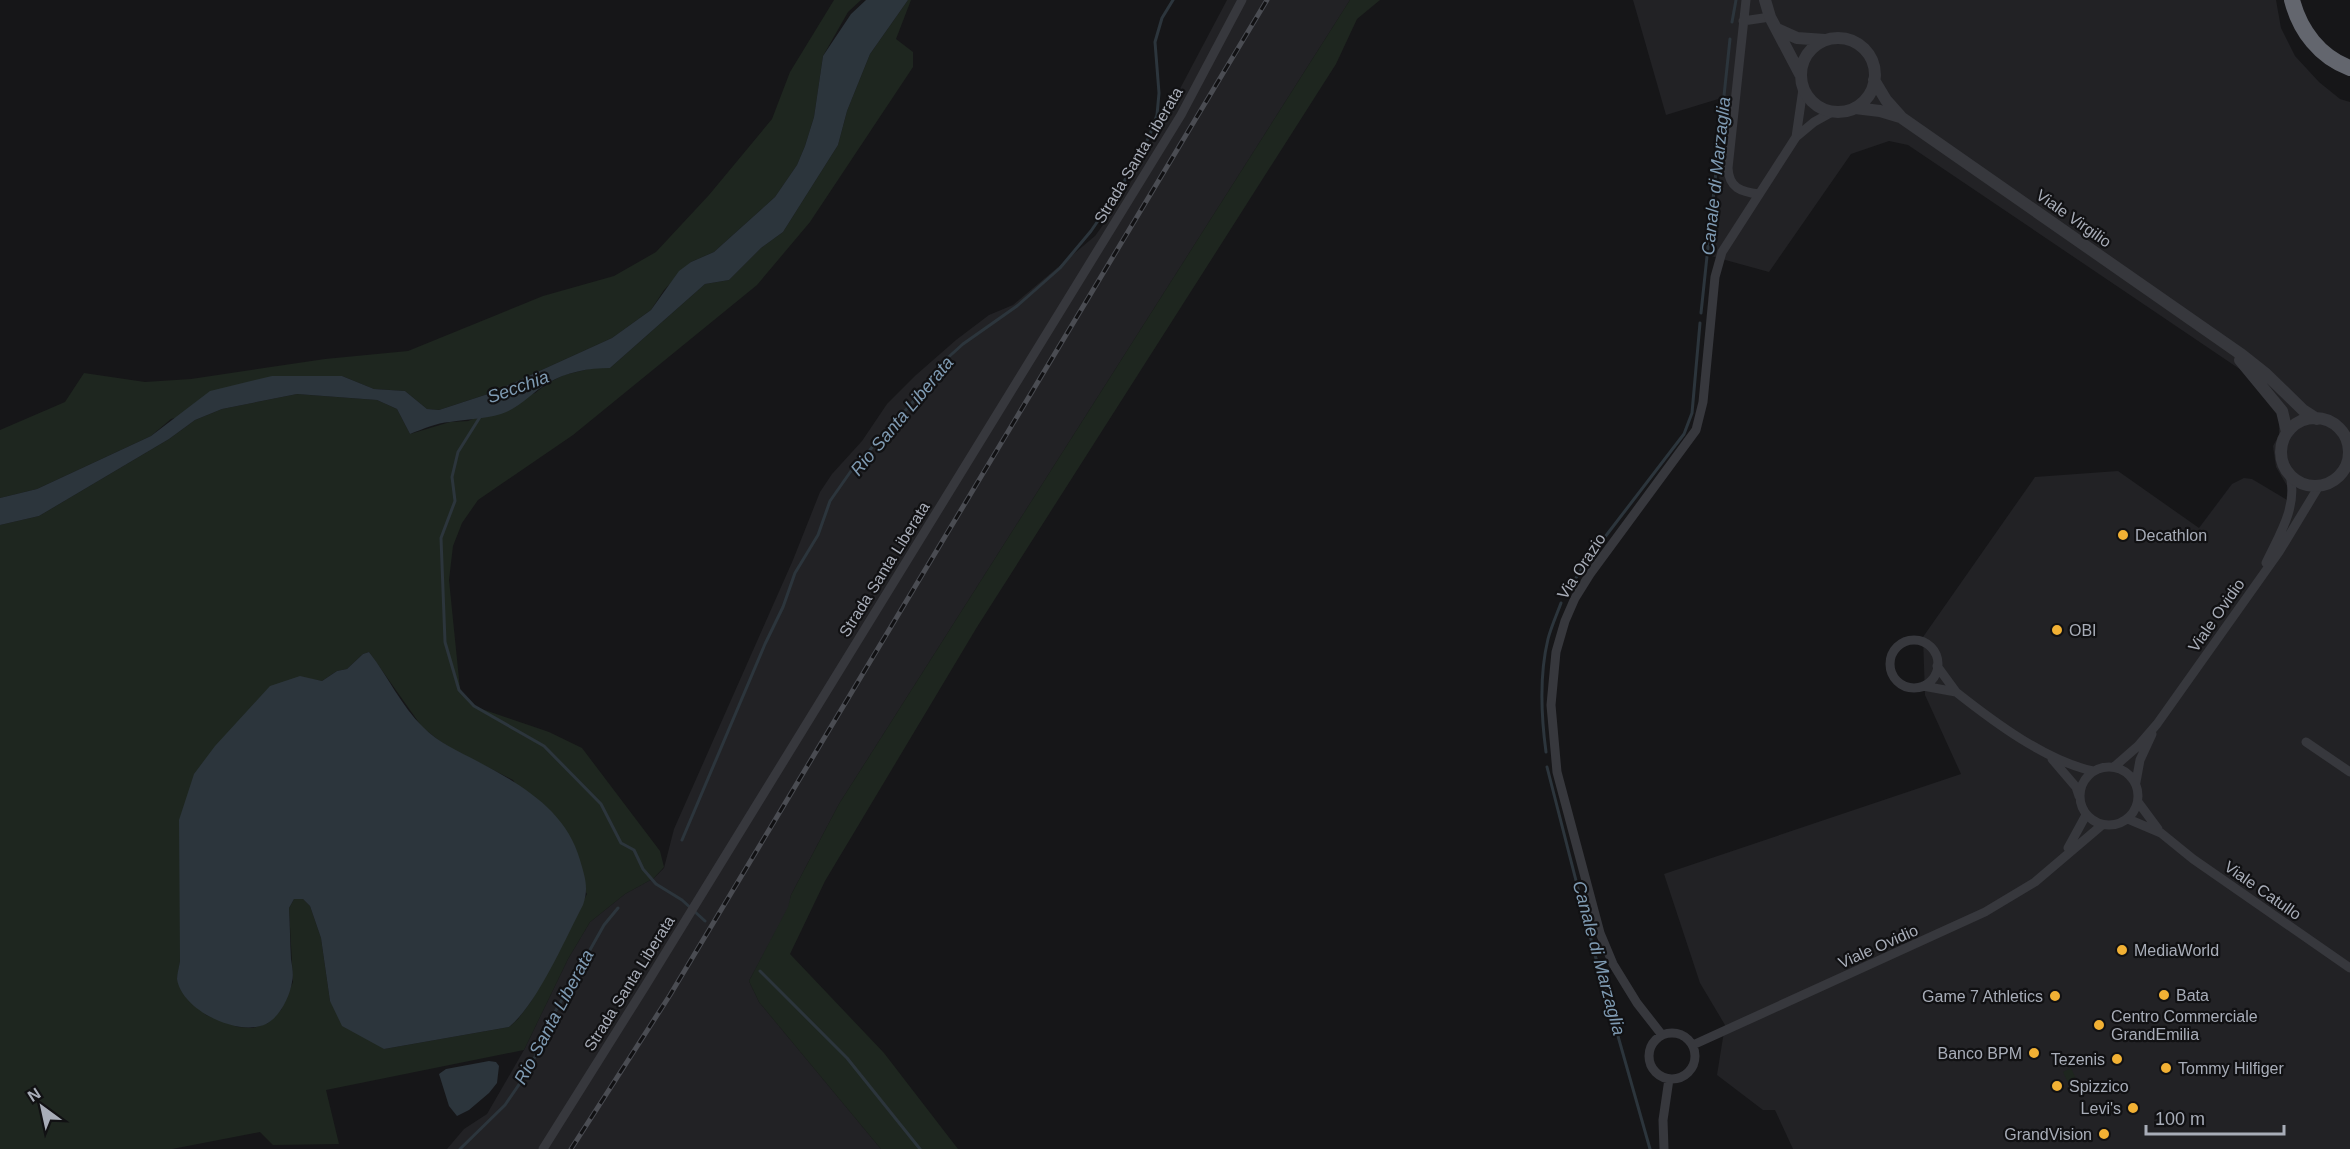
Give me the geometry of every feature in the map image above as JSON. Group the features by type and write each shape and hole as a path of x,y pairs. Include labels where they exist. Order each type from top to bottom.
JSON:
{"highway":[{"path":"2292,0 2300,23 2310,38 2326,55 2350,68"},
{"path":"2300,0 2305,17 2314,33 2330,48 2350,61"}],"street":[{"name":"Strada Santa Liberata","path":"543,1149 1181,115 1242,0"},
{"path":"1746,0 1728,175 1731,184 1738,190 1759,194"},
{"path":"1765,0 1770,16 1800,74 1803,89 1812,102 1832,112 1855,108 1868,97 1874,80 1871,60 1858,44 1845,39 1797,38 1778,29"},
{"path":"1743,21 1770,16"},
{"path":"1800,74 1810,50 1825,40"},
{"name":"Viale Virgilio","path":"1874,80 1886,100 1902,118 2227,345 2266,374 2298,406 2317,418"},
{"name":"Via Orazio","path":"1796,137 1803,89"},
{"name":"Viale Virgilio","path":"1855,108 1880,111 1902,118"},
{"name":"Via Orazio","path":"1662,1035 1637,1003 1612,964 1592,903 1554,757 1551,705 1556,652 1568,614 1590,573 1696,430 1703,402 1715,277 1727,243 1796,137 1814,122 1832,112"},
{"name":"Viale Virgilio","path":"2227,345 2275,400 2282,411 2287,432"},
{"path":"2317,418 2332,423 2347,435 2348,449 2348,464 2335,479 2319,486 2303,484 2290,475 2281,455 2283,439 2287,432 2300,422 2317,418"},
{"name":"Viale Ovidio","path":"2258,581 2290,508 2293,495 2290,475"},
{"name":"Viale Ovidio","path":"2114,767 2138,746 2157,724 2296,526 2319,486"},
{"path":"1956,693 1937,666 1934,651 1920,641 1903,643 1894,651 1890,668 1895,679 1905,686 1923,686 1956,693 2044,751 2065,762 2093,771"},
{"path":"1923,686 1933,678 1937,666"},
{"name":"Viale Ovidio","path":"2136,782 2140,760 2157,724"},
{"path":"2306,742 2350,772"},
{"path":"2044,751 2076,787 2086,814 2102,825 2111,825 2128,819 2138,802 2139,792 2136,782 2123,770 2107,766 2093,771 2083,782 2080,797"},
{"name":"Viale Catullo","path":"2138,802 2161,834"},
{"name":"Viale Ovidio","path":"2064,855 2086,814"},
{"name":"Viale Catullo","path":"2128,819 2161,834 2193,859 2350,968"},
{"name":"Viale Ovidio","path":"1693,1046 1960,925 2023,890 2102,825"},
{"path":"1676,1033 1693,1046 1695,1059 1689,1072 1683,1076 1669,1079 1656,1073 1649,1060 1651,1046 1662,1035 1676,1033"},
{"path":"1664,1149 1663,1120 1669,1079"}],"shaded area":[{"path":"834,0 861,0 848,12 823,56 814,117 797,165 775,197 714,252 691,262 664,290 651,310 612,338 491,393 439,410 427,409 405,391 374,389 342,376 171,419 151,436 37,489 0,498 0,430 65,402 84,373 145,382 191,379 325,359 408,351 543,296 614,276 656,252 709,195 772,119 790,72"},
{"path":"908,0 911,0 896,39 913,52 913,67 810,222 757,285 573,435 478,500 462,523 453,546 449,580 460,689 473,706 549,732 582,748 660,851 664,867 654,878 625,894 590,922 568,959 524,1050 326,1090 339,1144 273,1145 260,1132 172,1149 0,1149 0,525 39,516 169,439 195,420 222,409 297,394 377,400 397,409 410,434 450,422 468,421 535,393 564,375 593,368 610,368 705,284 729,280 761,248 783,232 838,145 847,111 870,54","holes":["369,652 422,727 446,746 513,780 587,894 532,1000 518,1019 509,1027 384,1049 330,1001 321,938 310,906 303,899 294,899 289,908 293,982 281,1010 268,1023 253,1028 238,1027 206,1015 177,979 180,961 300,677 322,681 337,671 347,669 363,654"]},
{"path":"1227,0 1350,0 839,804 791,895 789,907 749,981 759,1002 881,1149 447,1149 464,1129 487,1114 524,1050 568,959 590,922 625,894 654,878 664,868 674,829 793,560 820,492 832,474 862,441 887,404 916,375 989,315 1013,305 1095,236 1121,200"},
{"path":"1350,0 1380,0 1357,19 1336,64 977,627 825,881 790,954 884,1053 958,1149 881,1149 759,1002 749,981 839,804"},
{"path":"1633,0 2276,0 2281,28 2295,56 2319,82 2340,99 2350,102 2350,1149 1793,1149 1775,1110 1763,1110 1717,1075 1725,1025 1700,983 1664,874 1961,774 1925,695 1923,637 2035,477 2118,471 2199,528 2232,484 2244,478 2252,479 2289,501 2290,491 2276,467 2273,446 2279,435 2279,414 2247,374 1908,145 1889,141 1851,154 1769,272 1711,256 1728,96 1666,115"},
{"path":"2071,1068 2078,1083 2070,1087 2063,1072"}],"water":[{"name":"Secchia","path":"866,0 908,0 870,54 847,111 838,145 783,232 761,248 729,280 705,284 610,368 586,370 562,376 501,414 430,426 410,434 397,409 377,400 297,394 222,409 195,420 169,439 39,516 0,525 0,498 37,489 151,436 210,391 272,376 342,376 374,389 405,391 427,409 439,410 491,393 612,338 651,310 679,271 691,262 714,252 775,197 797,165 805,146 814,117 823,56 851,14"},
{"path":"369,652 408,710 429,733 509,779 539,800 564,827 580,860 586,888 583,905 540,987 520,1016 509,1027 384,1049 342,1026 330,1001 321,938 310,906 303,899 294,899 289,908 293,979 283,1006 271,1021 255,1027 227,1024 200,1011 181,991 177,979 180,961 179,820 194,774 215,746 270,686 300,676 322,681 337,671 347,669 363,654"},
{"path":"489,1061 496,1062 499,1066 497,1083 469,1110 457,1116 449,1106 439,1074 446,1069"}],"waterway":[{"name":"Rio Santa Liberata","path":"682,840 783,607 795,573 818,535 830,501 851,471 912,403 943,362 963,344 1017,306 1060,268 1091,231 1121,187 1149,137 1157,115 1159,93 1155,42 1162,18 1173,0"},
{"name":"Canale di Marzaglia","path":"1732,22 1736,0"},
{"name":"Canale di Marzaglia","path":"1701,313 1730,39"},
{"name":"Canale di Marzaglia","path":"1570,588 1585,563 1684,434 1692,413 1700,323"},
{"path":"480,417 458,452 452,477 455,501 441,538 445,642 459,690 474,706 544,746 601,804 621,843 634,850 643,869 656,884 682,900 705,921"},
{"name":"Canale di Marzaglia","path":"1546,752 1542,710 1543,667 1549,634 1561,603"},
{"name":"Canale di Marzaglia","path":"1547,767 1595,955 1650,1149"},
{"name":"Rio Santa Liberata","path":"460,1149 505,1105 529,1070 555,1012 604,925 618,908"},
{"path":"760,971 847,1058 920,1149"}],"railway":[{"path":"571,1149 670,995 1267,0"}],"place":[{"name":"Decathlon","path":"2123,535"},
{"name":"OBI","path":"2057,630"},
{"name":"MediaWorld","path":"2122,950"},
{"name":"Bata","path":"2164,995"},
{"name":"Game 7 Athletics","path":"2055,996"},
{"name":"Centro Commerciale GrandEmilia","path":"2099,1025"},
{"name":"Banco BPM","path":"2034,1053"},
{"name":"Tezenis","path":"2117,1059"},
{"name":"Tommy Hilfiger","path":"2166,1068"},
{"name":"Spizzico","path":"2057,1086"},
{"name":"Levi's","path":"2133,1108"},
{"name":"GrandVision","path":"2104,1134"}]}
